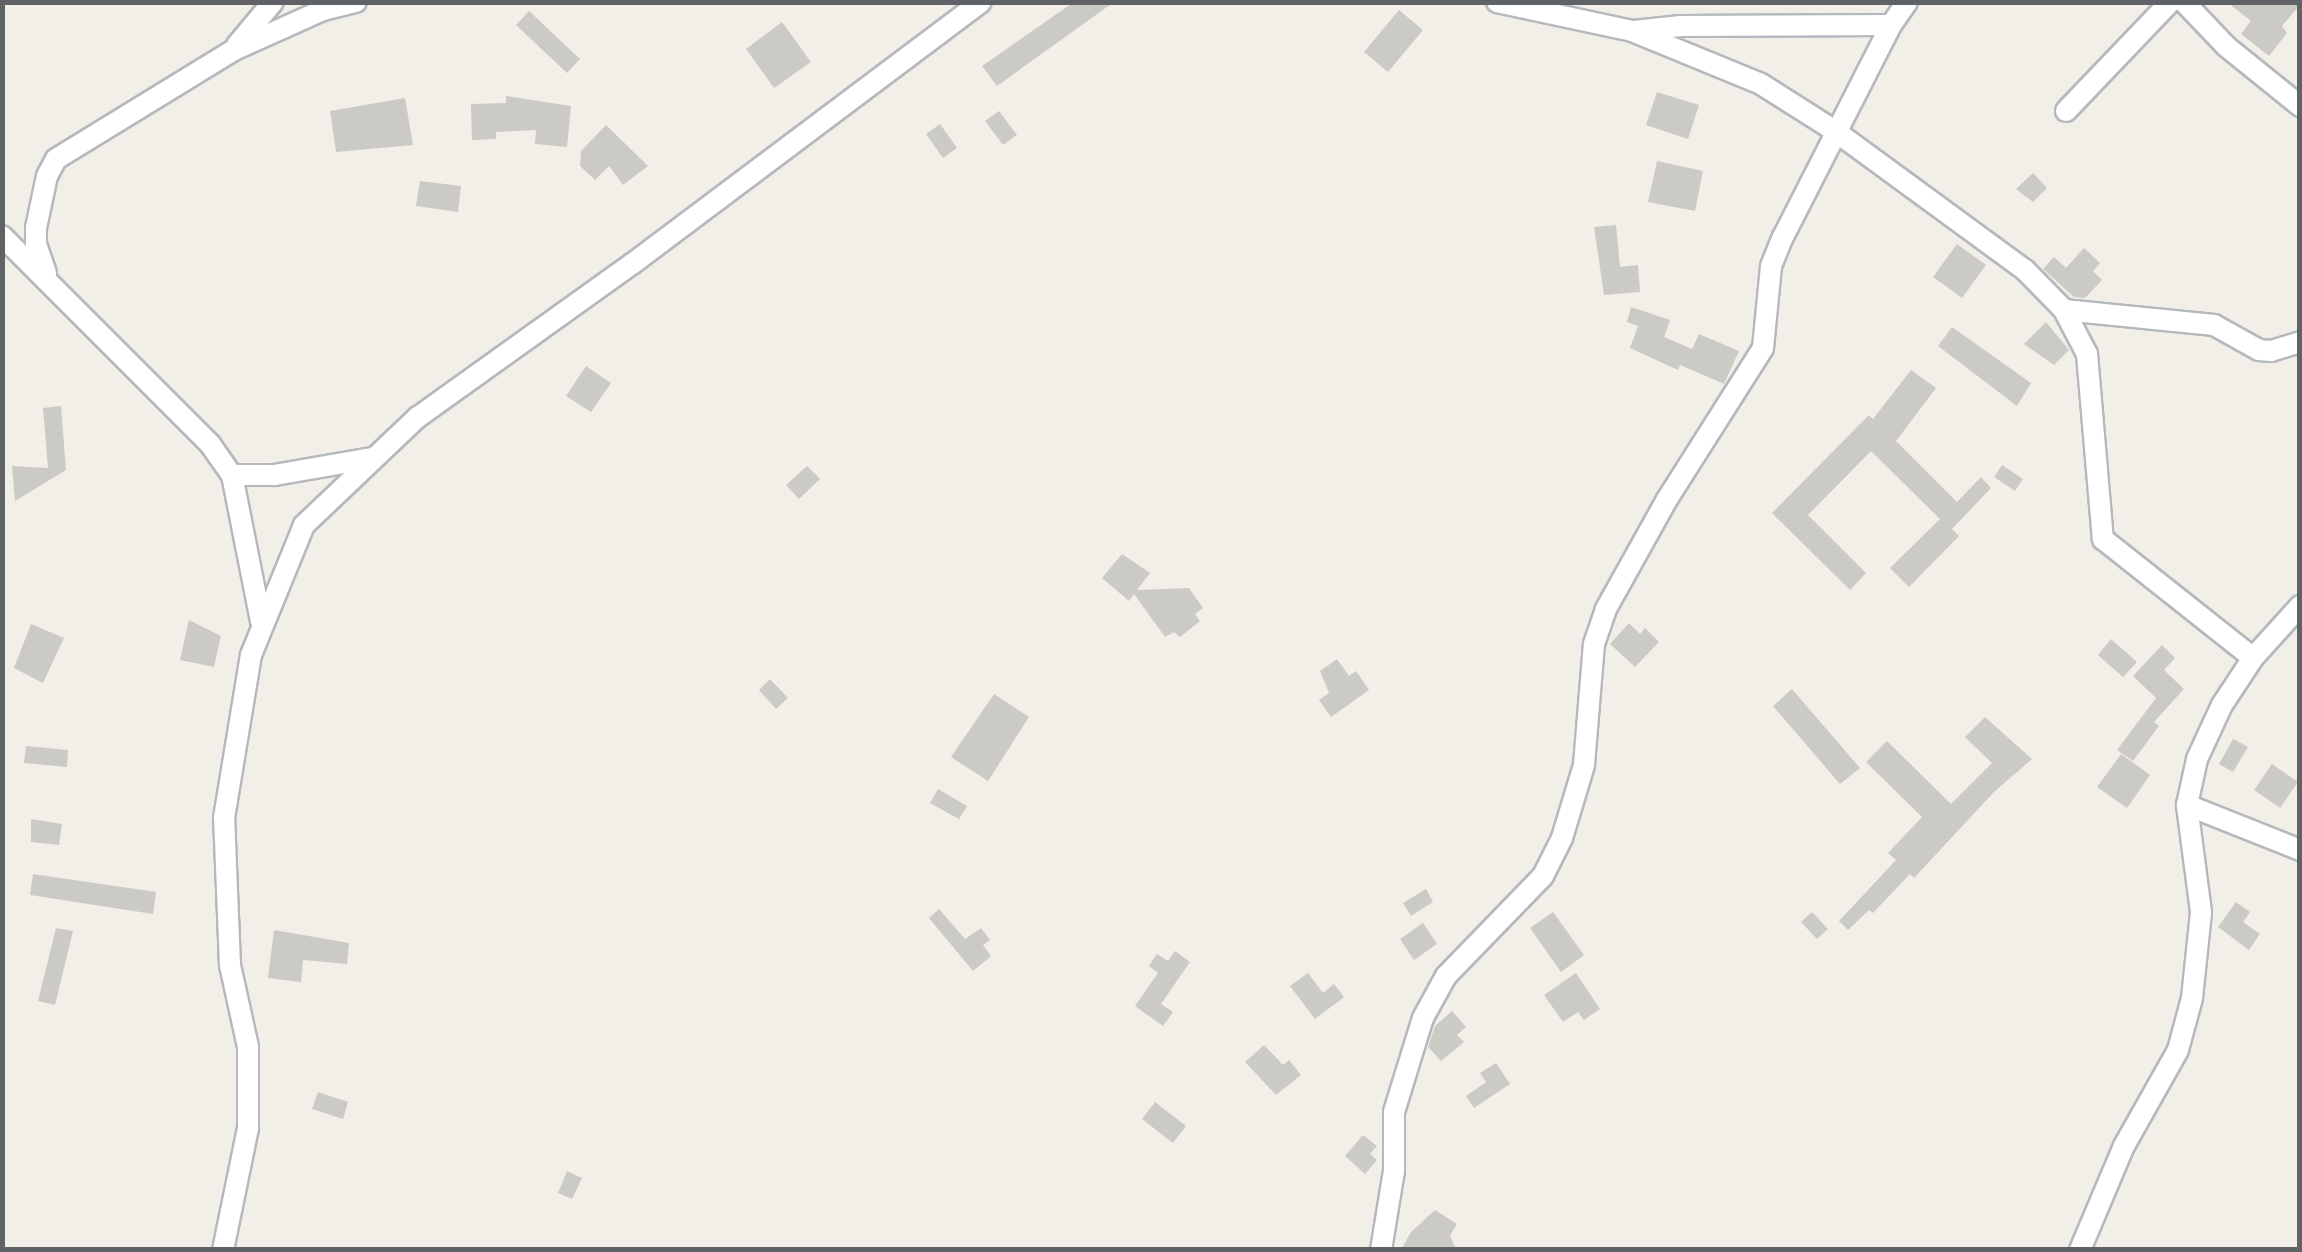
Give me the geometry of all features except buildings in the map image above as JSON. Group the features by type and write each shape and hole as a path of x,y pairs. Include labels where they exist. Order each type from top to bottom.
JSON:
{"street":[{"path":"232,50 273,2"},
{"path":"49,280 36,244 36,228 47,176 56,159 232,50 323,10 356,2"},
{"path":"222,1250 248,1128 248,1046 230,965 224,818 243,697 262,621 304,525 418,417 632,264 981,2"},
{"path":"1498,2 1632,31 1761,84 1835,131 2025,270 2064,310 2087,354 2103,539 2254,658"},
{"path":"1381,1250 1394,1170 1394,1112 1422,1018 1446,976 1544,876 1562,838 1584,765 1594,644 1606,609 1666,501 1763,348 1771,266 1835,131 1907,2"},
{"path":"2066,111 2170,2"},
{"path":"2184,2 2216,37 2300,106"},
{"path":"1632,31 1682,26 1891,25"},
{"path":"2,236 210,444 232,475 262,621"},
{"path":"2064,310 2214,325 2258,350 2271,352 2300,342"},
{"path":"232,475 275,475 372,458"},
{"path":"2080,1250 2124,1146 2178,1050 2192,998 2201,912 2187,805 2197,759 2222,705 2254,658 2297,615"},
{"path":"2187,805 2300,850"}]}
